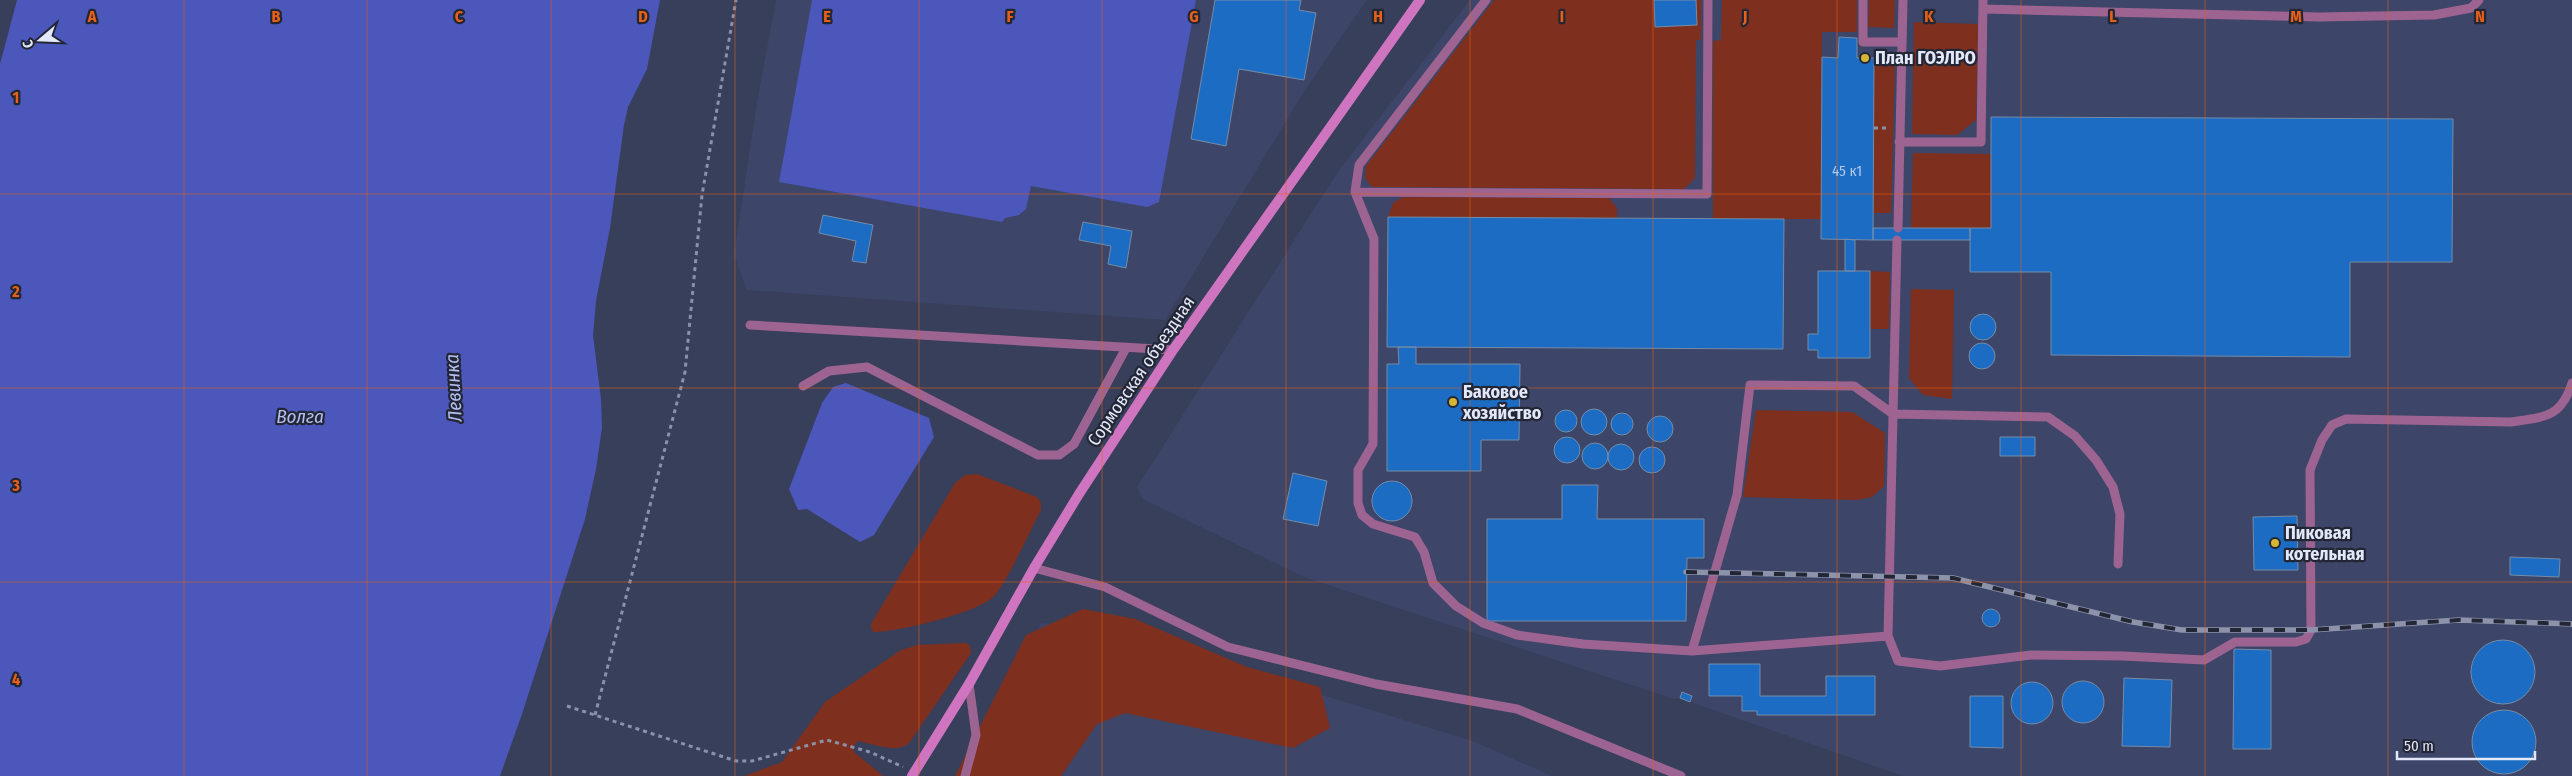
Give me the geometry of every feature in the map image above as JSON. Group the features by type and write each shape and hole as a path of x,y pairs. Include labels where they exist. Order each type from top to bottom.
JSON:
{"street":[{"name":"Сормовская объездная","path":"913,774 969,684 1078,494 1173,350 1420,0"}],"lane":[{"path":"1486,0 1359,165 1355,192 1374,239 1373,444 1358,470 1358,503 1362,515 1373,524 1415,538 1424,552 1433,583 1456,606 1483,623 1517,635 1583,644 1692,651 1888,636"},
{"path":"1355,192 1707,194 1708,0"},
{"path":"1863,0 1863,42 1902,42"},
{"path":"1898,228 1903,0"},
{"path":"1899,142 1981,142 1984,4 2367,16 2434,15 2471,8 2479,0"},
{"path":"1897,240 1888,636 1898,661 1940,666 2031,655 2123,656 2204,660 2234,642 2296,642 2306,639 2310,630 2310,470 2322,440 2332,425 2346,419 2511,422 2553,413 2569,399 2572,383"},
{"path":"750,325 1173,350"},
{"path":"803,386 829,371 867,367 1038,456 1059,455 1074,444 1126,348"},
{"path":"1692,651 1737,495 1750,385 1854,386 1893,414 2048,417 2075,436 2096,460 2113,487 2120,514 2118,564"},
{"path":"1034,568 1105,587 1228,646 1376,684 1517,708 1681,776"},
{"path":"965,776 976,735 969,684"}],"path":[{"path":"595,715 685,372 702,195 736,0"},
{"path":"567,706 736,762 752,761 827,740 870,752 913,774"}],"shaded area":[{"path":"776,0 1367,0 1305,90 1165,320 747,290 734,255 757,102"},
{"path":"1470,0 2572,0 2572,776 1903,776 1680,698 1674,699 1304,577 1143,499 1137,487 1337,173"},
{"path":"1494,0 1701,0 1701,40 1696,40 1695,178 1684,189 1372,187 1365,178 1366,166"},
{"path":"1722,0 1857,0 1857,32 1822,32 1821,219 1713,219 1713,41 1721,40"},
{"path":"1869,0 1895,0 1894,28 1868,27"},
{"path":"1914,22 1978,24 1976,120 1957,135 1912,134"},
{"path":"1874,58 1895,58 1891,213 1873,213"},
{"path":"1913,153 1991,154 1991,228 1911,228"},
{"path":"1403,197 1609,198 1617,208 1617,218 1388,217 1393,203"},
{"path":"1870,271 1890,272 1889,329 1870,329"},
{"path":"1911,289 1954,290 1952,399 1923,395 1909,378"},
{"path":"1756,410 1852,412 1885,433 1884,486 1872,497 1857,500 1743,497"},
{"path":"977,474 1037,497 1041,503 1041,510 1003,583 992,598 970,610 936,621 900,629 874,632 871,629 871,624 955,483 965,475"},
{"path":"1083,609 1135,619 1247,667 1320,687 1330,728 1293,748 1125,713 1097,724 1061,776 955,776 1026,635"},
{"path":"1041,623 1097,626 1473,741 1552,776 972,776"},
{"path":"966,643 970,646 971,653 909,743 898,748 892,748 858,741 853,747 854,752 883,776 744,776 782,762 825,702 901,650 917,645"}],"water":[{"name":"Волга","path":"17,0 660,0 647,69 628,107 624,125 610,228 596,301 593,335 601,399 602,428 596,469 585,519 500,776 0,776 0,64"},
{"path":"812,0 1196,0 1159,202 1147,207 1031,186 1026,209 1019,215 1005,218 1002,222 779,182"},
{"path":"846,383 929,418 934,437 874,535 860,542 807,509 798,510 789,489 822,403 833,387"}],"building":[{"path":"1215,0 1301,0 1299,10 1316,13 1304,80 1239,69 1226,146 1191,139"},
{"path":"1654,0 1696,0 1697,25 1655,27"},
{"path":"1839,37 1857,38 1857,58 1874,58 1873,240 1821,239 1822,57 1838,58"},
{"path":"1991,117 2453,119 2452,262 2350,262 2350,357 2051,355 2051,272 1970,272 1970,228 1991,228"},
{"path":"823,215 873,225 866,263 852,261 856,241 819,233"},
{"path":"1388,217 1784,219 1783,349 1387,347"},
{"path":"1083,222 1132,231 1126,268 1108,264 1111,246 1079,240"},
{"path":"1873,228 1970,228 1970,240 1873,240"},
{"path":"1845,239 1855,240 1855,271 1845,271"},
{"path":"1818,271 1870,271 1870,358 1818,358 1818,350 1808,350 1808,334 1818,334"},
{"path":"1983,314 1992,318 1996,327 1992,336 1983,340 1974,336 1970,327 1974,318"},
{"path":"1982,343 1991,347 1995,356 1991,365 1982,369 1973,365 1969,356 1973,347"},
{"name":"Баковое хозяйство","path":"1398,347 1416,347 1416,364 1520,364 1519,440 1481,440 1481,471 1387,471 1387,364 1399,364"},
{"path":"1594,409 1603,413 1607,422 1603,431 1594,435 1585,431 1581,422 1585,413"},
{"path":"1566,410 1574,413 1577,421 1574,429 1566,432 1558,429 1555,421 1558,413"},
{"path":"1622,413 1630,416 1633,424 1630,432 1622,435 1614,432 1611,424 1614,416"},
{"path":"1660,416 1669,420 1673,429 1669,438 1660,442 1651,438 1647,429 1651,420"},
{"path":"1567,437 1576,441 1580,450 1576,459 1567,463 1558,459 1554,450 1558,441"},
{"path":"2000,437 2035,437 2035,456 2000,456"},
{"path":"1595,443 1604,447 1608,456 1604,465 1595,469 1586,465 1582,456 1586,447"},
{"path":"1621,444 1630,448 1634,457 1630,466 1621,470 1612,466 1608,457 1612,448"},
{"path":"1652,447 1661,451 1665,460 1661,469 1652,473 1643,469 1639,460 1643,451"},
{"path":"1293,473 1327,481 1318,526 1283,519"},
{"path":"1396,481 1403,484 1409,490 1412,501 1411,509 1403,518 1396,521 1388,521 1381,518 1373,509 1372,497 1375,490 1384,482"},
{"path":"1562,485 1598,485 1597,519 1704,519 1704,558 1687,558 1686,621 1487,621 1487,519 1562,519"},
{"name":"Пиковая котельная","path":"2297,516 2298,570 2254,570 2253,517"},
{"path":"2510,557 2560,559 2559,577 2510,575"},
{"path":"1987,609 1995,609 2000,614 1998,625 1987,627 1982,622 1982,614"},
{"path":"2503,640 2521,646 2529,654 2535,672 2529,690 2521,698 2503,704 2485,698 2477,690 2471,672 2477,654 2485,646"},
{"path":"2234,649 2271,650 2271,749 2233,749"},
{"path":"1709,664 1760,664 1760,696 1826,696 1826,676 1875,676 1875,715 1757,715 1757,711 1742,711 1742,696 1709,696"},
{"path":"2124,678 2172,680 2170,747 2122,746"},
{"path":"2087,681 2095,684 2101,690 2104,702 2101,714 2095,720 2079,723 2071,720 2065,714 2062,698 2065,690 2071,684"},
{"path":"2036,682 2044,685 2050,691 2053,703 2050,715 2044,721 2028,724 2020,721 2014,715 2011,699 2014,691 2020,685"},
{"path":"1682,692 1692,696 1690,702 1680,698"},
{"path":"1970,696 2003,696 2003,748 1970,747"},
{"path":"2504,710 2522,716 2530,724 2536,742 2530,760 2522,768 2504,774 2486,768 2478,760 2472,742 2478,724 2486,716"}],"railway":[{"path":"1686,572 1953,578 2133,622 2182,630 2311,630 2459,620 2572,624"}],"place":[{"name":"План ГОЭЛРО","path":"1865,58"},
{"name":"Баковое хозяйство","path":"1453,402"},
{"name":"Пиковая котельная","path":"2275,543"}],"water label":[{"name":"Левинка","path":"453,388"}]}
